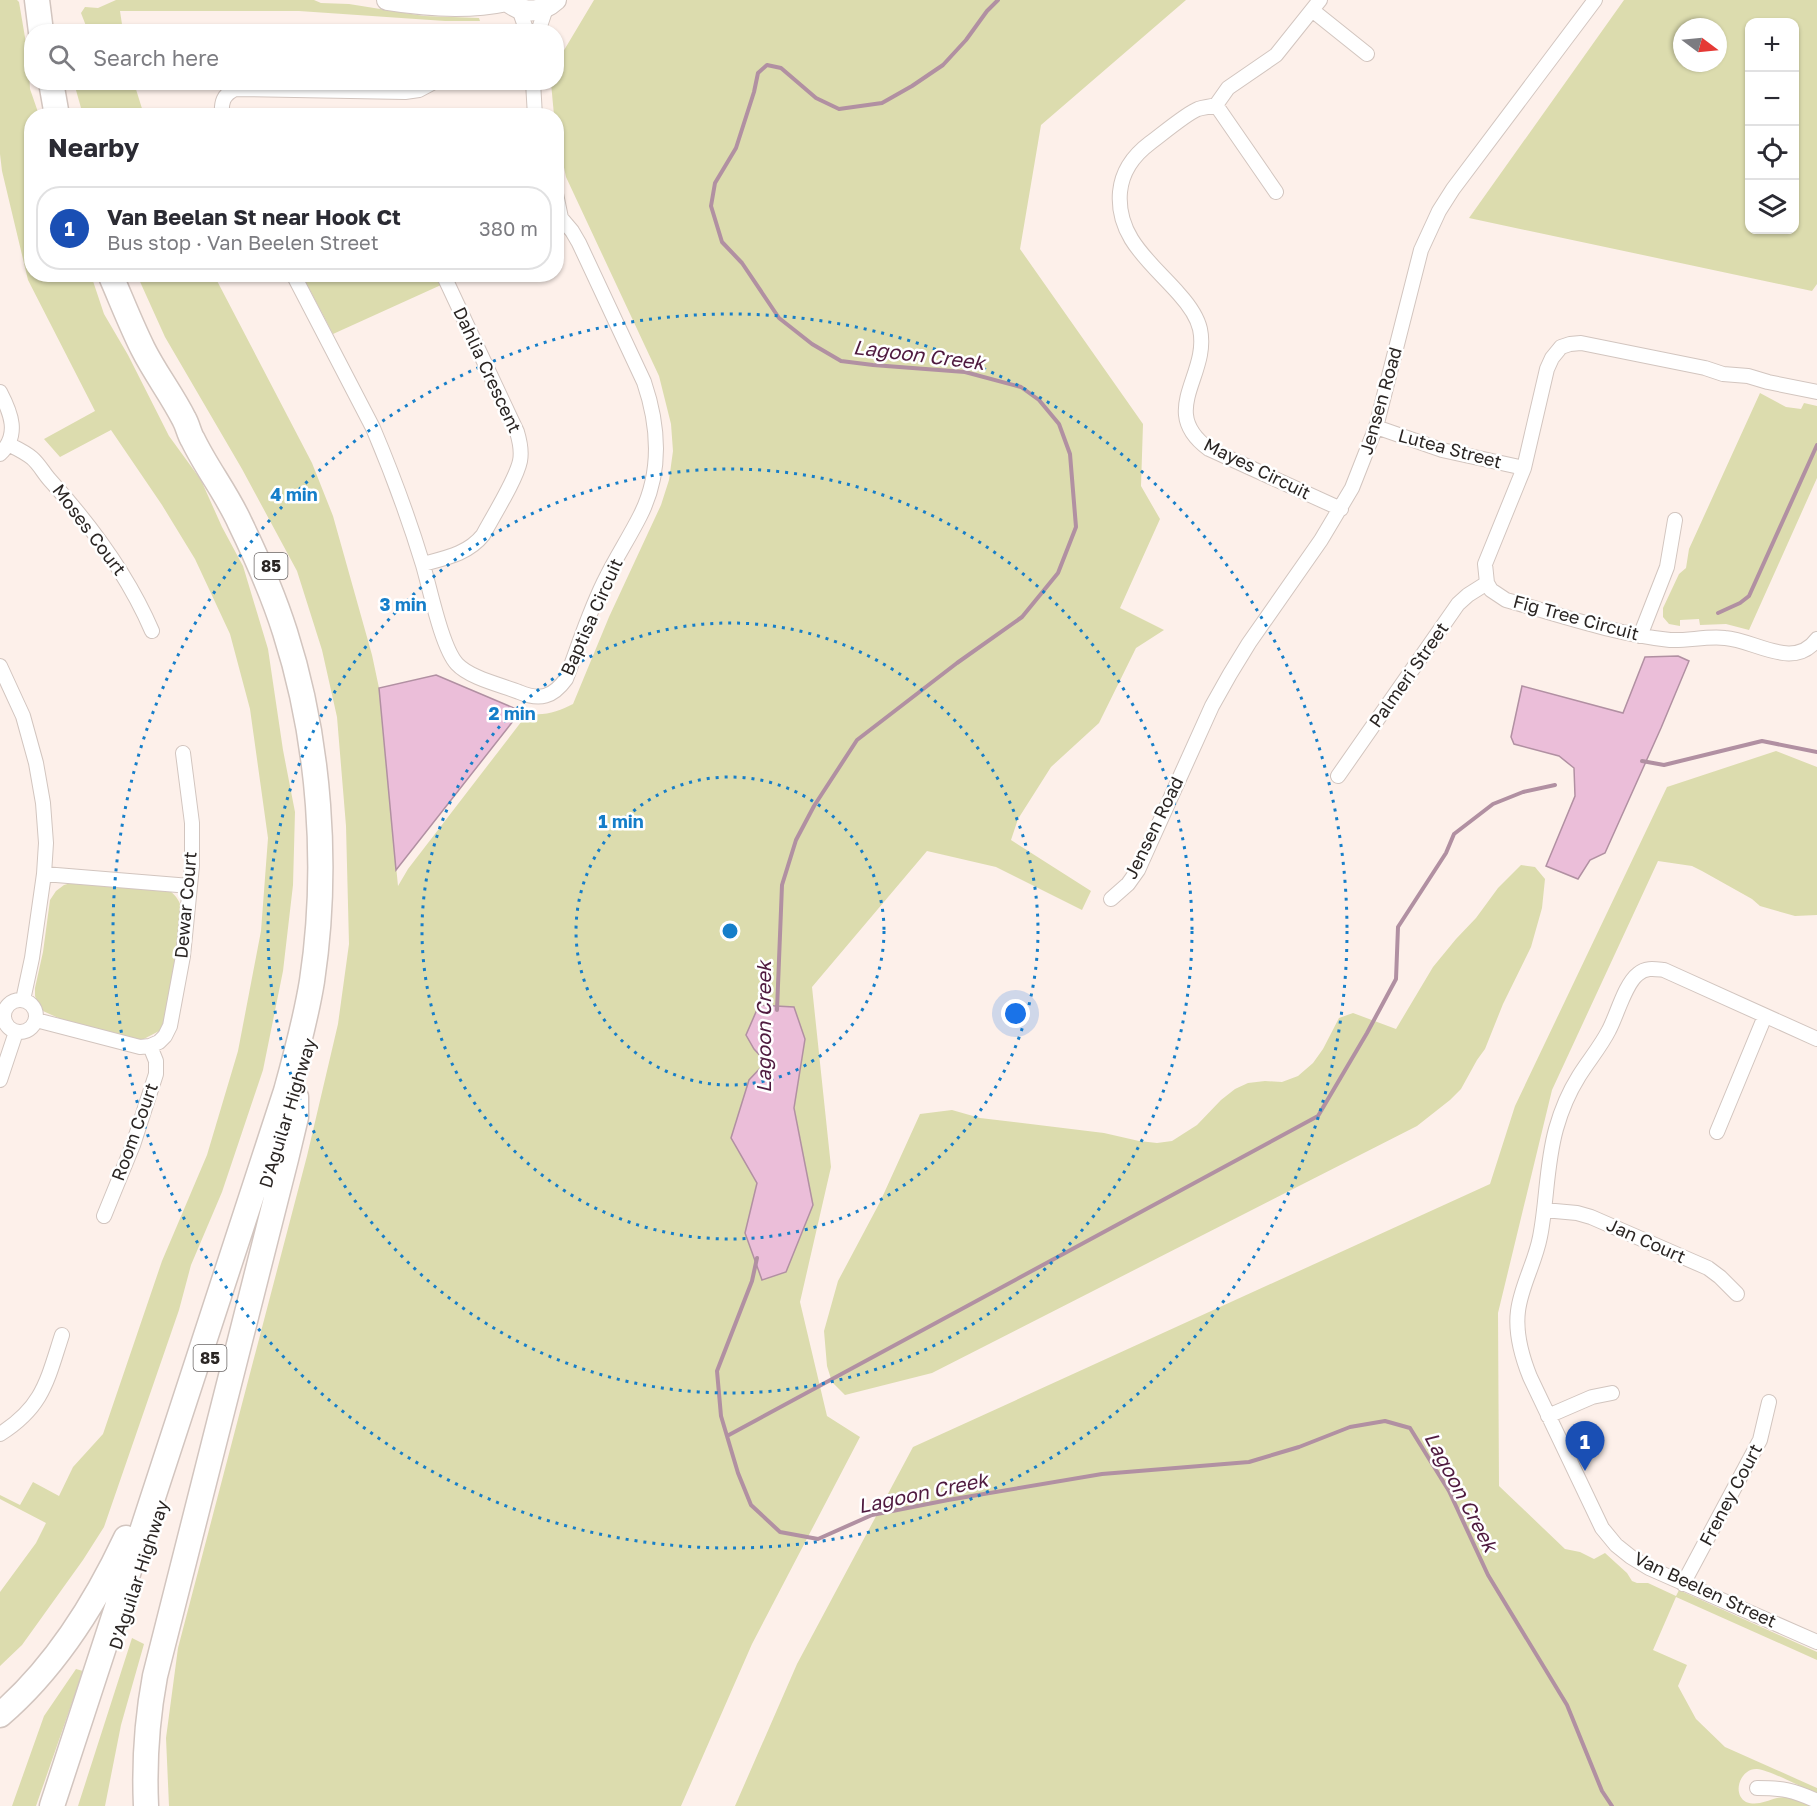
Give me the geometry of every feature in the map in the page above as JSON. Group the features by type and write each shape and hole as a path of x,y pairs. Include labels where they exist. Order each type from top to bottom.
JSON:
{"highway":[{"path":"37,0 41,24"},
{"path":"52,90 56,108"},
{"name":"D'Aguilar Highway","path":"0,1715 45,1669 71,1636 104,1583 130,1528 185,1372 199,1356 297,1053 314,965 318,931 320,864 312,749 305,710 285,631 271,592 240,521 144,350 114,282"},
{"name":"D'Aguilar Highway","path":"64,1806 296,1097 312,1037 327,946 331,890 326,774 316,708 300,641 281,587 246,513 199,435 185,421"},
{"path":"146,1806 144,1776 146,1738 155,1676 286,1159 296,1117 296,1097"},
{"path":"52,1806 199,1356"}],"main road":[{"path":"387,0 425,5 511,3 528,11 551,4"}],"street":[{"name":"Jensen Road","path":"1112,899 1128,884 1138,870 1212,706 1230,674 1341,509 1366,458 1377,427 1415,269 1439,211 1453,189 1595,0"},
{"path":"511,3 523,24"},
{"path":"542,24 551,4"},
{"path":"1316,5 1367,54"},
{"name":"Mayes Circuit","path":"1316,5 1276,55 1228,88 1216,105 1196,110 1140,151 1127,169 1120,188 1119,203 1128,235 1186,302 1199,326 1201,350 1186,407 1191,433 1209,449 1341,509"},
{"path":"221,108 224,97 234,90"},
{"path":"292,90 405,92 419,90"},
{"path":"533,90 534,108"},
{"path":"1216,105 1276,192"},
{"name":"Baptisa Circuit","path":"297,282 373,428 392,472 423,564 446,643 456,663 472,674 528,696 550,695 566,679 606,578 641,514 650,490 657,444 654,413 644,382 579,243 572,231 564,224"},
{"name":"Dahlia Crescent","path":"423,564 467,551 477,544 514,476 520,463 521,453 517,432 447,282"},
{"path":"1487,583 1485,574 1487,558 1524,468 1547,369 1552,358 1561,348 1570,344 1592,345 1817,392"},
{"path":"0,392 12,419 12,431 4,449"},
{"name":"Lutea Street","path":"1377,427 1442,450 1524,468"},
{"name":"Moses Court","path":"4,449 33,458 72,504 128,581 152,631"},
{"path":"1640,636 1664,574 1675,520"},
{"name":"Fig Tree Circuit","path":"1487,583 1491,590 1506,600 1640,636 1673,640 1723,637 1786,654 1802,652 1817,639"},
{"name":"Palmeri Street","path":"1338,776 1458,604 1487,583"},
{"path":"0,666 23,716 36,763 43,803 46,843 33,958 23,1000"},
{"name":"Dewar Court","path":"150,1046 165,1036 173,1016 184,945 192,866 192,823 183,753"},
{"path":"44,874 190,886"},
{"name":"Van Beelen Street","path":"1817,1039 1664,970 1649,969 1638,974 1629,985 1601,1044 1570,1092 1556,1127 1540,1238 1518,1313 1518,1333 1522,1357 1602,1528 1616,1545 1649,1568 1817,1642"},
{"path":"23,1000 32,1005 36,1020 27,1031 16,1032 5,1022 2,1012 10,1004 23,1000"},
{"path":"1717,1132 1765,1016"},
{"path":"36,1020 131,1046 150,1046"},
{"path":"0,1080 16,1032"},
{"name":"Room Court","path":"104,1216 133,1145 156,1074 156,1061 150,1046"},
{"name":"Jan Court","path":"1544,1210 1577,1213 1591,1217 1708,1268 1737,1294"},
{"path":"0,1434 25,1416 43,1392 62,1335"},
{"path":"1548,1416 1592,1397 1612,1393"},
{"name":"Freney Court","path":"1683,1584 1760,1440 1769,1402"},
{"path":"1757,1788 1780,1788 1794,1791 1817,1802"}],"green space":[{"path":"0,0 17,0 24,31 24,90 30,90 37,108 24,108 24,263 0,154"},
{"path":"116,0 314,0 321,3 349,4 424,16 479,18 480,21 445,21 299,11 120,11 122,24 85,24 81,13 85,7 98,8"},
{"path":"594,0 1186,0 1041,125 1020,249 1143,424 1141,486 1160,519 1120,608 1164,630 1136,648 1099,723 1051,767 1018,819 1011,840 1091,891 1082,910 996,867 927,851 812,987 831,1167 800,1302 827,1416 860,1437 752,1644 681,1806 169,1806 166,1738 178,1648 307,1156 338,1024 349,944 346,826 337,717 322,650 297,571 242,469 165,337 140,282 218,282 312,463 333,516 379,688 398,886 408,869 528,713 551,713 573,704 609,617 661,505 669,480 673,451 671,424 659,376 566,177 564,108 553,108 552,90 564,90 564,50","holes":["805,1039 794,1107 813,1205 763,1279 745,1233 757,1183 731,1138 749,1080 766,1062 754,1049"]},
{"path":"1624,0 1817,0 1817,284 1812,291 1469,218"},
{"path":"76,90 136,90 142,108 81,108"},
{"path":"29,282 93,282 104,314 128,355 169,436 201,480 243,566 268,649 295,812 293,885 283,971 263,1070 222,1192 191,1265 179,1310 104,1527 22,1645 0,1666 0,1592 36,1543 46,1523 0,1499 0,1495 20,1505 33,1482 59,1496 73,1467 103,1434 162,1261 207,1155 238,1051 261,931 268,838 250,709 230,634 195,559 162,505 111,430 60,457 44,439 95,411"},
{"path":"306,282 440,282 441,285 333,334"},
{"path":"1760,393 1786,407 1801,409 1804,403 1817,406 1817,478 1749,630 1726,624 1700,625 1699,619 1680,620 1680,626 1669,624 1663,617 1663,608 1679,574 1686,568 1689,549"},
{"path":"1776,751 1817,767 1817,915 1795,916 1760,906 1752,899 1692,866 1658,861 1552,1090 1498,1313 1499,1486 1565,1549 1580,1552 1594,1559 1605,1553 1627,1573 1632,1581 1648,1583 1676,1596 1679,1590 1817,1652 1817,1660 1676,1597 1653,1650 1687,1665 1678,1686 1696,1719 1725,1747 1817,1788 1817,1794 1762,1770 1751,1770 1746,1772 1739,1787 1739,1793 1746,1802 1762,1803 1786,1797 1812,1806 735,1806 797,1664 913,1447 1490,1184 1515,1106 1667,787"},
{"path":"1521,865 1535,867 1545,879 1542,908 1531,947 1503,1004 1485,1049 1461,1089 1417,1126 932,1373 845,1395 832,1382 827,1366 824,1331 838,1281 880,1202 920,1114 952,1110 980,1118 1104,1133 1139,1141 1157,1143 1172,1141 1197,1125 1235,1089 1248,1083 1282,1082 1298,1076 1313,1063 1323,1049 1339,1018 1353,1013 1396,1029 1433,967 1476,918 1498,888"},
{"path":"74,882 169,890 180,904 182,911 167,1010 161,1030 140,1041 76,1026 43,1011 38,1004 35,988 43,952 50,900 64,885"},
{"path":"132,1638 144,1644 121,1725 105,1806 78,1806"},
{"path":"76,1669 83,1671 36,1806 12,1806 44,1716"}],"water":[{"path":"1678,656 1689,661 1605,853 1590,860 1578,879 1546,866 1575,796 1574,768 1559,756 1514,744 1511,737 1522,686 1623,713 1645,657"},
{"path":"436,675 521,711 396,870 379,688"},
{"path":"759,1005 794,1007 805,1039 794,1108 813,1205 786,1272 762,1280 745,1233 757,1183 731,1138 749,1080 766,1062 754,1049 746,1035"}],"waterway":[{"name":"Lagoon Creek","path":"777,1010 782,885 796,840 814,806 857,740 957,663 1022,617 1058,573 1076,527 1070,454 1059,424 1039,400 1021,387 965,372 841,361 812,344 779,318 742,263 722,242 711,206 715,183 736,148 758,73 767,65 781,68 816,98 839,109 882,103 943,65 998,0"},
{"path":"1718,613 1740,603 1749,596 1817,445"},
{"path":"1642,761 1664,765 1762,741 1817,752"},
{"path":"727,1436 1318,1116 1396,979 1398,927 1446,853 1454,834 1493,804 1523,792 1555,785"},
{"name":"Lagoon Creek","path":"757,1258 752,1281 717,1371 721,1416 738,1473 751,1505 780,1532 818,1539 872,1515 948,1500 1102,1474 1249,1462 1299,1447 1350,1427 1385,1421 1410,1428 1449,1491 1488,1575 1567,1705 1602,1791 1612,1806"}],"place":[{"name":"Van Beelan St near Hook Ct","path":"1585,1471"}]}
